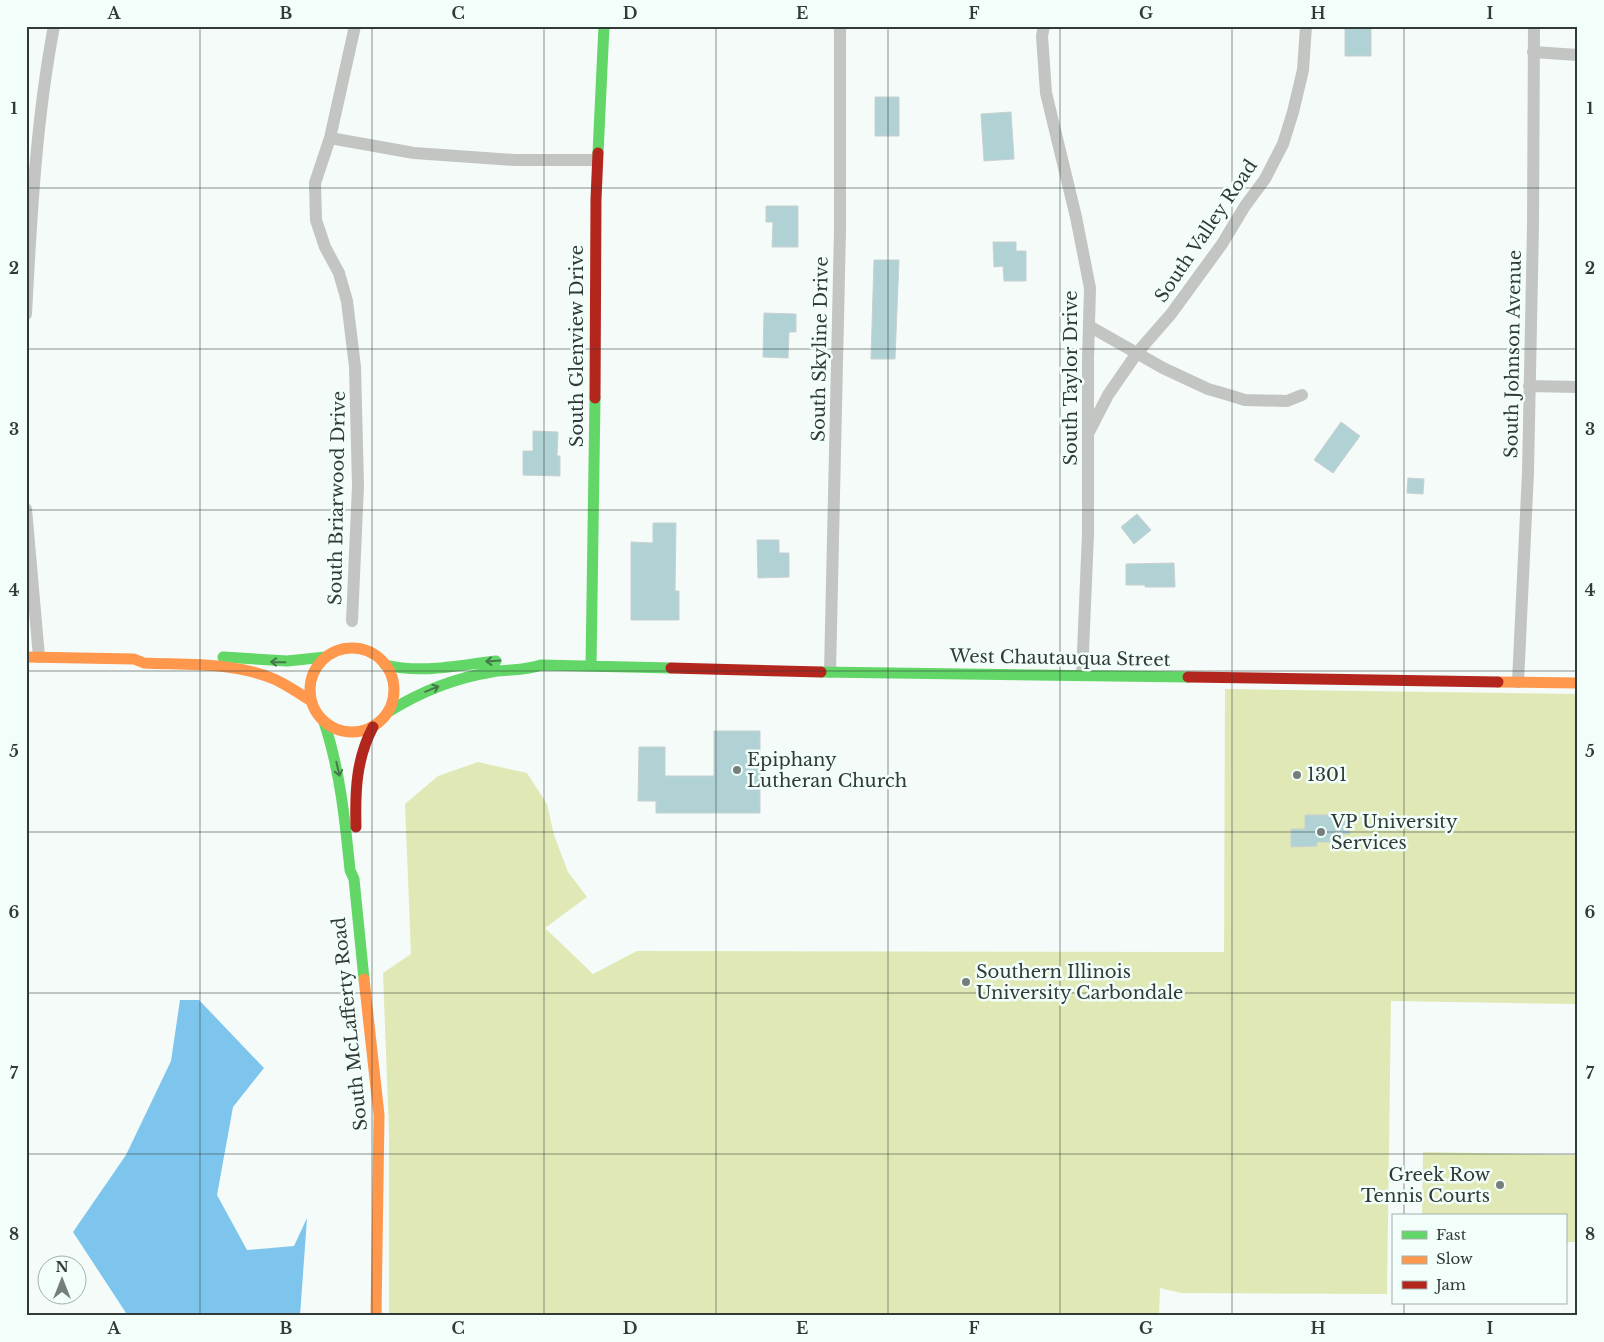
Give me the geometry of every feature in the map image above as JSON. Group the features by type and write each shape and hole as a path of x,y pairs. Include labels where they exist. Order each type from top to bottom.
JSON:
{"street":[{"path":"26,314 36,163 48,57 54,26"},
{"name":"South Briarwood Drive","path":"352,621 358,486 355,368 347,301 339,273 325,247 316,220 315,183 330,138 355,26"},
{"name":"South Glenview Drive","path":"591,666 597,160 604,26"},
{"name":"South Skyline Drive","path":"830,672 840,230 840,26"},
{"name":"South Taylor Drive","path":"1044,26 1042,36 1046,93 1076,217 1090,288 1088,534 1082,675"},
{"name":"South Valley Road","path":"1088,434 1108,395 1137,353 1171,314 1217,252 1245,206 1265,179 1283,144 1293,112 1303,70 1306,26"},
{"name":"South Johnson Avenue","path":"1518,682 1528,472 1534,226 1534,26"},
{"path":"1534,52 1578,54"},
{"path":"330,138 414,153 515,160 597,160"},
{"path":"1089,326 1163,368 1208,389 1245,400 1287,401 1302,395"},
{"path":"1529,386 1578,387"},
{"path":"26,510 33,657"},
{"name":"West Chautauqua Street","path":"33,657 134,658 143,654 188,655 282,662 304,661 326,657 341,650 357,649 373,654 386,665 402,669 419,670 505,660 531,660 541,665"},
{"path":"311,701 312,677 317,667 326,657"},
{"name":"West Chautauqua Street","path":"134,658 144,663 217,667 259,674 286,685 311,701 317,714 324,722"},
{"path":"386,665 392,677 394,690 393,701 388,712"},
{"name":"West Chautauqua Street","path":"373,727 388,712 412,698 458,679 495,671 532,669 541,665 830,672 1578,684"},
{"path":"324,722 336,730 349,733 360,732 373,727"},
{"name":"South McLafferty Road","path":"324,722 334,752 340,779 350,870 354,879 360,955 379,1115 376,1316"},
{"name":"South McLafferty Road","path":"354,879 357,869 356,810 358,767 363,746 373,727"}],"green space":[{"name":"Southern Illinois University Carbondale","path":"1225,689 1578,694 1578,1004 1391,1001 1387,1294 1181,1293 1160,1288 1159,1316 389,1316 389,1133 383,973 411,954 405,804 438,776 478,762 527,773 547,804 554,835 568,872 587,897 545,928 593,974 637,951 1224,952"},
{"name":"Greek Row Tennis Courts","path":"1423,1152 1578,1155 1578,1242 1566,1242 1566,1214 1422,1214"}],"water":[{"path":"180,1000 199,1000 264,1068 233,1107 217,1195 247,1250 294,1246 307,1218 300,1316 128,1316 73,1232 126,1155 171,1061"}],"building":[{"path":"1345,26 1371,26 1371,56 1345,56"},
{"path":"875,97 899,97 899,136 875,136"},
{"path":"1011,112 1014,159 984,161 981,114"},
{"path":"766,206 798,206 798,247 772,247 773,222 766,222"},
{"path":"993,242 1016,242 1016,251 1026,251 1026,281 1004,281 1003,266 994,267"},
{"path":"874,260 899,260 895,359 871,359"},
{"path":"764,313 796,314 796,332 789,332 788,358 763,357"},
{"path":"1341,422 1360,436 1333,473 1314,460"},
{"path":"533,431 558,432 557,456 560,456 560,476 523,475 523,451 533,451"},
{"path":"1408,478 1424,479 1423,494 1407,493"},
{"path":"1137,514 1151,530 1134,544 1121,527"},
{"path":"653,523 676,523 675,591 679,591 679,620 631,620 631,542 653,543"},
{"path":"757,540 779,540 779,553 789,553 789,577 758,578"},
{"path":"1174,563 1175,587 1126,585 1126,564"},
{"name":"Epiphany Lutheran Church","path":"714,731 760,731 760,813 656,813 656,801 638,801 639,747 665,747 665,776 714,776"},
{"name":"VP University Services","path":"1305,815 1350,815 1350,834 1342,834 1342,842 1317,842 1317,846 1291,847 1291,829 1305,829"}],"traffic: fast":[{"path":"598,153 604,26"},
{"path":"591,666 595,398"},
{"path":"223,657 287,661 326,657"},
{"path":"385,665 399,668 427,669 496,661"},
{"path":"388,712 412,698 438,687 464,678 492,672 541,665 671,668"},
{"path":"821,672 1188,677"},
{"path":"324,722 330,740 341,795 350,870 354,879 364,979"}],"traffic: slow":[{"path":"352,648 368,651 382,660 391,674 394,690 391,706 382,720 368,729 352,732 336,729 322,720 313,706 310,690 313,674 322,660 336,651 352,648"},
{"path":"26,657 134,659 144,663 227,667 274,679 311,701"},
{"path":"1498,682 1578,683"},
{"path":"364,979 379,1115 376,1316"}],"traffic: jam":[{"path":"595,398 598,153"},
{"path":"671,668 821,672"},
{"path":"1188,677 1498,682"},
{"path":"356,827 356,801 360,763 367,739 373,727"}],"place":[{"name":"Epiphany Lutheran Church","path":"737,770"},
{"name":"1301","path":"1297,775"},
{"name":"VP University Services","path":"1321,832"},
{"name":"Southern Illinois University Carbondale","path":"966,982"},
{"name":"Greek Row Tennis Courts","path":"1500,1185"}]}
